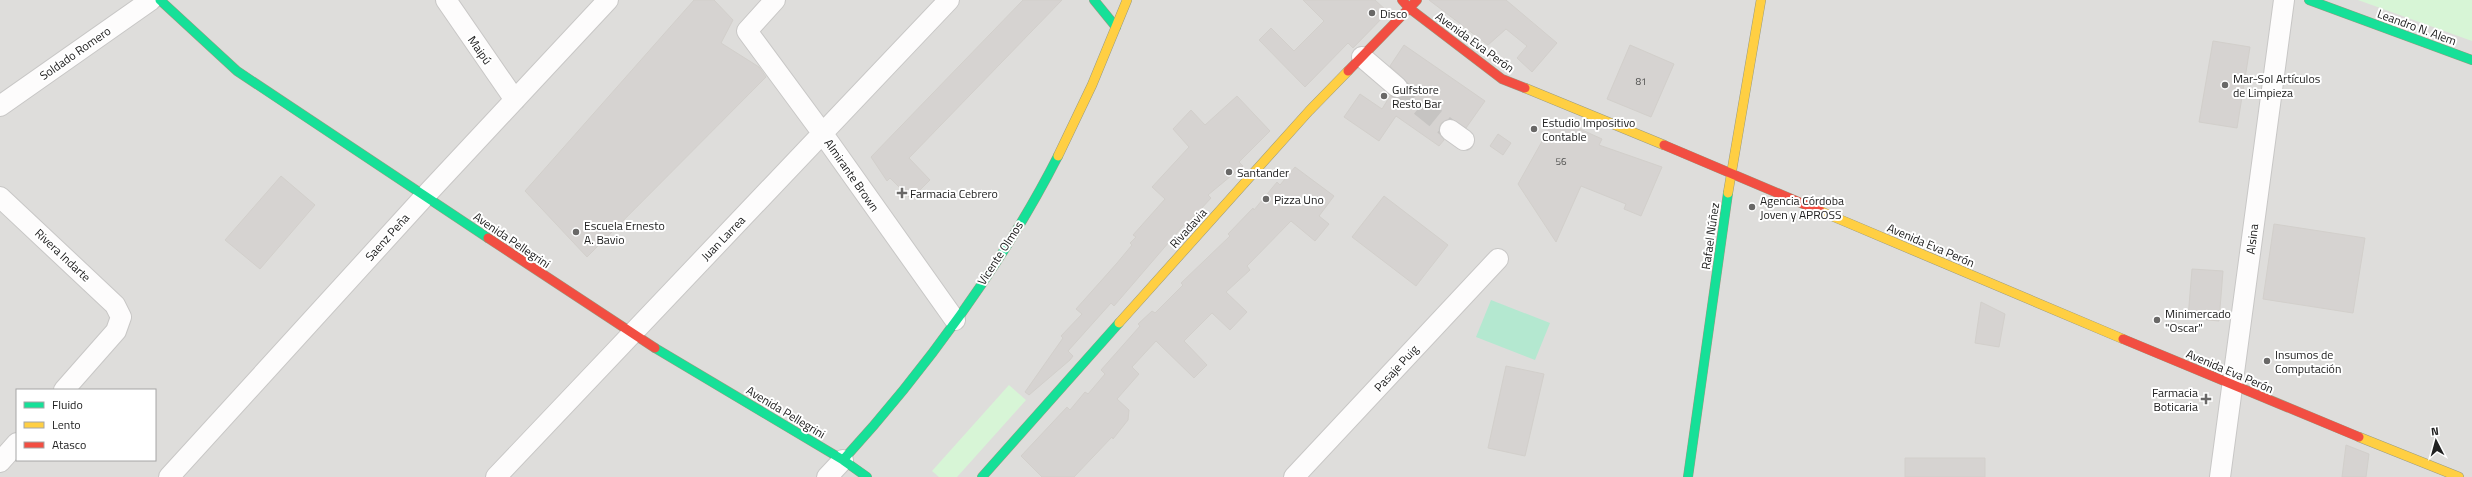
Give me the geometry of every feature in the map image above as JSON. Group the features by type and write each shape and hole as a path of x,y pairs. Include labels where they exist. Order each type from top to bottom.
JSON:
{"street":[{"name":"Soldado Romero","path":"0,106 151,0"},
{"name":"Avenida Pellegrini","path":"160,0 237,70 631,333 843,460 867,477"},
{"name":"Maipú","path":"446,0 515,100"},
{"name":"Saenz Peña","path":"169,477 425,196 608,0"},
{"name":"Almirante Brown","path":"775,0 746,32 823,134 955,320"},
{"name":"Juan Larrea","path":"496,477 631,333 950,0"},
{"path":"1094,0 1116,27"},
{"name":"Vicente Olmos","path":"826,477 876,425 955,320 1005,249 1052,169 1082,106 1127,0"},
{"name":"Avenida Eva Perón","path":"1402,0 1410,8 1502,79 1731,173 2233,386 2459,477"},
{"name":"Rivadavia","path":"982,477 1309,111 1417,0"},
{"name":"Rafael Núñez","path":"1688,477 1731,173 1761,0"},
{"name":"Alsina","path":"2220,477 2284,0"},
{"name":"Leandro N. Alem","path":"2309,0 2472,60"},
{"path":"1362,58 1397,86"},
{"name":"Rivera Indarte","path":"0,197 115,304 121,317 116,331 65,389"},
{"name":"Pasaje Puig","path":"1294,477 1498,259"},
{"path":"0,462 16,444"}],"shaded area":[{"path":"0,0 2472,0 2472,477 0,477"}],"green space":[{"path":"2358,0 2472,0 2472,41"},
{"path":"1491,300 1550,323 1535,360 1476,337"},
{"path":"1009,385 1026,400 957,477 939,477 932,471"}],"building":[{"path":"694,0 714,0 733,20 721,43 759,67 766,77 587,257 525,191"},
{"path":"1023,0 1062,0 909,158 930,180 911,199 890,178 887,181 871,157"},
{"path":"1303,0 1375,0 1388,12 1353,48 1348,43 1305,87 1259,40 1271,28 1294,51 1324,21"},
{"path":"1429,0 1506,0 1557,43 1532,72 1517,58 1527,46 1506,29 1488,45"},
{"name":"Mar-Sol Artículos de Limpieza","path":"2213,41 2250,47 2237,128 2199,122"},
{"path":"1404,45 1485,101 1466,128 1451,119 1441,123 1439,129 1444,140 1439,146 1396,116 1379,141 1344,117 1360,94 1382,109 1390,96 1400,98 1406,94 1408,83 1390,66"},
{"path":"1630,45 1674,64 1651,117 1607,99"},
{"path":"1237,96 1270,131 1239,162 1243,166 1208,195 1211,198 1190,221 1188,220 1114,306 1111,303 1068,351 1073,356 1070,360 1029,395 1025,392 1063,338 1061,336 1082,314 1076,309 1132,245 1130,243 1136,237 1133,235 1165,199 1152,187 1189,147 1173,129 1191,110 1205,125"},
{"path":"1554,120 1560,120 1602,139 1599,145 1662,167 1641,216 1624,209 1626,204 1581,186 1556,242 1518,184"},
{"path":"1498,134 1511,143 1503,155 1490,146"},
{"path":"1295,167 1334,196 1319,216 1329,224 1315,241 1291,221 1247,266 1250,270 1226,292 1247,312 1230,330 1212,313 1184,341 1207,365 1194,378 1156,341 1132,367 1139,374 1117,399 1129,410 1128,420 1113,439 1112,437 1074,477 1042,477 1021,456 1067,407 1070,410 1085,392 1088,394 1105,374 1101,370 1140,326 1138,324 1152,311 1155,313 1183,285 1181,283 1230,236 1228,234 1253,208 1254,210 1277,182 1280,185"},
{"path":"281,176 315,205 260,269 225,240"},
{"path":"1384,196 1448,245 1416,286 1352,237"},
{"path":"2274,224 2365,238 2353,313 2263,299"},
{"path":"2192,269 2223,271 2219,321 2188,318"},
{"path":"1981,302 2005,314 1999,347 1975,343"},
{"path":"1506,366 1544,374 1525,456 1488,448"},
{"path":"2346,445 2369,454 2366,477 2342,477"},
{"path":"1905,458 1985,458 1985,477 1905,477"}],"tunnel":[{"path":"1397,87 1450,130"}],"traffic: fast":[{"path":"160,0 237,71 488,238"},
{"path":"1094,0 1116,27"},
{"path":"2309,0 2472,60"},
{"path":"843,460 903,391 960,315 1013,236 1037,196 1058,156"},
{"path":"1688,477 1728,193"},
{"path":"982,477 1119,323"},
{"path":"655,348 843,460 867,477"}],"traffic: slow":[{"path":"1058,156 1092,85 1127,0"},
{"path":"1728,193 1761,0"},
{"path":"1119,323 1309,111 1348,71"},
{"path":"1525,88 1664,145"},
{"path":"1820,211 2123,339"},
{"path":"2359,437 2459,477"}],"traffic: jam":[{"path":"1402,0 1409,8 1502,79 1525,88"},
{"path":"1348,71 1417,0"},
{"path":"1664,145 1820,211"},
{"path":"488,238 655,348"},
{"path":"2123,339 2359,437"}],"place":[{"name":"Disco","path":"1372,13"},
{"name":"Mar-Sol Artículos de Limpieza","path":"2225,85"},
{"name":"Gulfstore Resto Bar","path":"1384,96"},
{"name":"Estudio Impositivo Contable","path":"1534,129"},
{"name":"Santander","path":"1229,172"},
{"name":"Farmacia Cebrero","path":"902,193"},
{"name":"Pizza Uno","path":"1266,199"},
{"name":"Agencia Córdoba Joven y APROSS","path":"1752,207"},
{"name":"Escuela Ernesto A. Bavio","path":"576,232"},
{"name":"Minimercado \"Oscar\"","path":"2157,320"},
{"name":"Insumos de Computación","path":"2267,361"},
{"name":"Farmacia Boticaria","path":"2206,399"}]}
